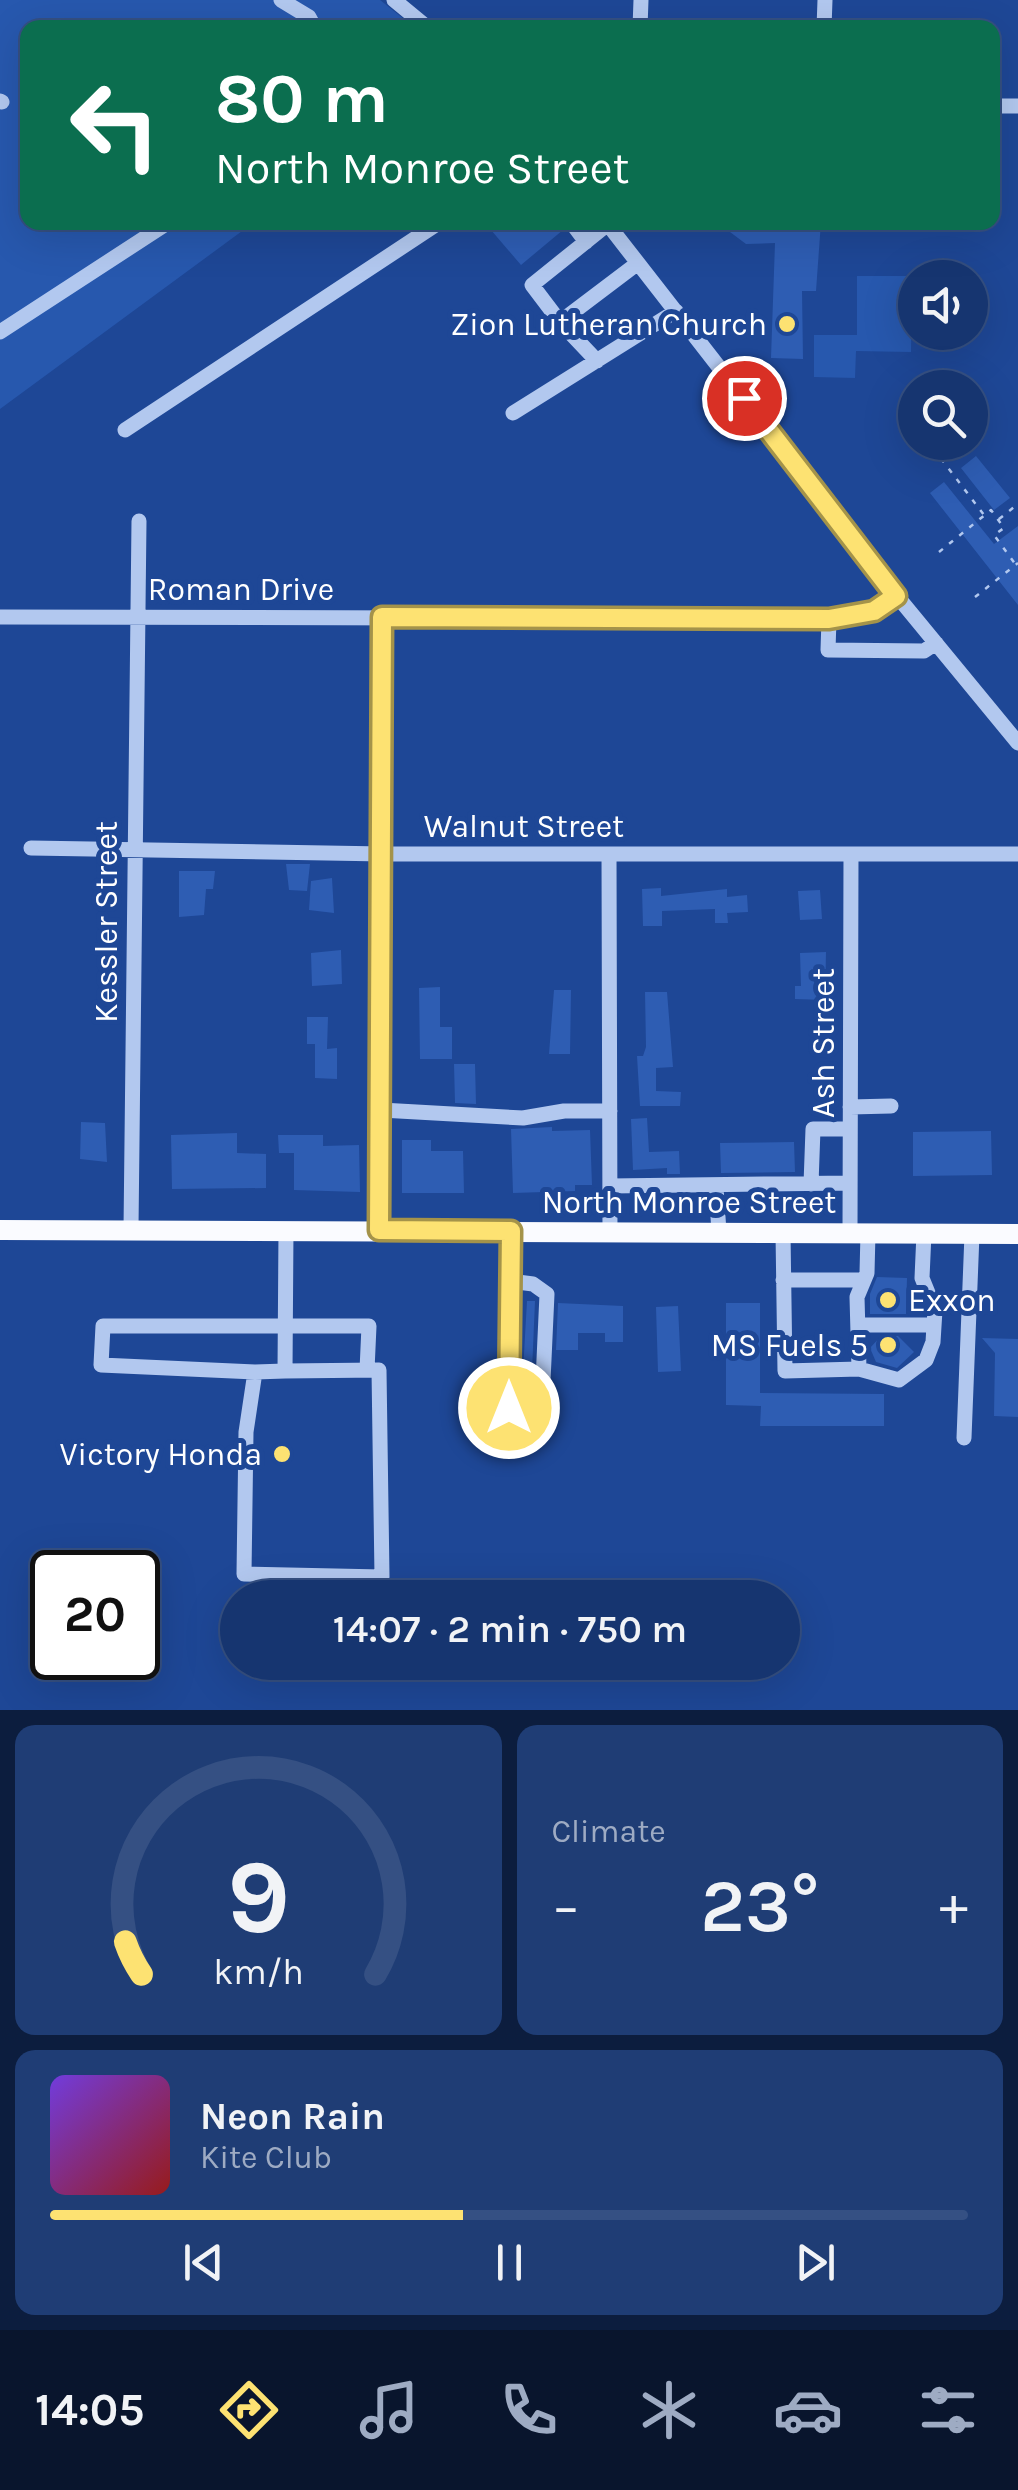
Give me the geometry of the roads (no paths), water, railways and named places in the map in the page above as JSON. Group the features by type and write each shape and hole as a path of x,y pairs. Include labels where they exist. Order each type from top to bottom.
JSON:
{"main road":[{"name":"North Monroe Street","path":"0,1230 1018,1234"}],"street":[{"path":"280,0 311,20"},
{"path":"394,0 418,20"},
{"path":"0,332 157,230"},
{"path":"125,430 428,230"},
{"path":"577,230 586,242"},
{"path":"597,361 532,286 599,230"},
{"path":"613,230 896,596 1018,743"},
{"path":"560,322 638,262"},
{"path":"513,412 676,311"},
{"name":"Kessler Street","path":"132,1229 135,616 139,521"},
{"name":"Roman Drive","path":"0,617 829,619 874,611 896,596"},
{"path":"379,1230 384,854 382,617"},
{"path":"829,619 828,650 924,651 936,643"},
{"name":"Walnut Street","path":"31,848 384,854 1018,854"},
{"path":"608,854 610,1232"},
{"name":"Ash Street","path":"850,854 850,1183 864,1280 857,1297 860,1368"},
{"path":"850,1106 891,1106"},
{"path":"381,1110 523,1118 564,1110 610,1110"},
{"path":"811,1184 813,1129 850,1129"},
{"path":"610,1186 850,1183"},
{"path":"716,1187 719,1232"},
{"path":"285,1370 286,1230"},
{"path":"510,1281 538,1286 547,1294 542,1403 536,1425 525,1431 512,1423 509,1408 510,1281 511,1231"},
{"path":"783,1232 784,1371 860,1368 900,1380 926,1360 933,1342 935,1310 922,1278 924,1234"},
{"path":"964,1438 972,1234"},
{"path":"784,1280 864,1280"},
{"path":"858,1325 932,1325"},
{"path":"255,1372 246,1432 244,1574 382,1577 379,1370 255,1372 101,1365 103,1326 368,1326 366,1370"}],"place":[{"name":"Zion Lutheran Church","path":"787,324"},
{"name":"Exxon","path":"888,1300"},
{"name":"MS Fuels 5","path":"888,1345"},
{"name":"Victory Honda","path":"282,1454"}]}
